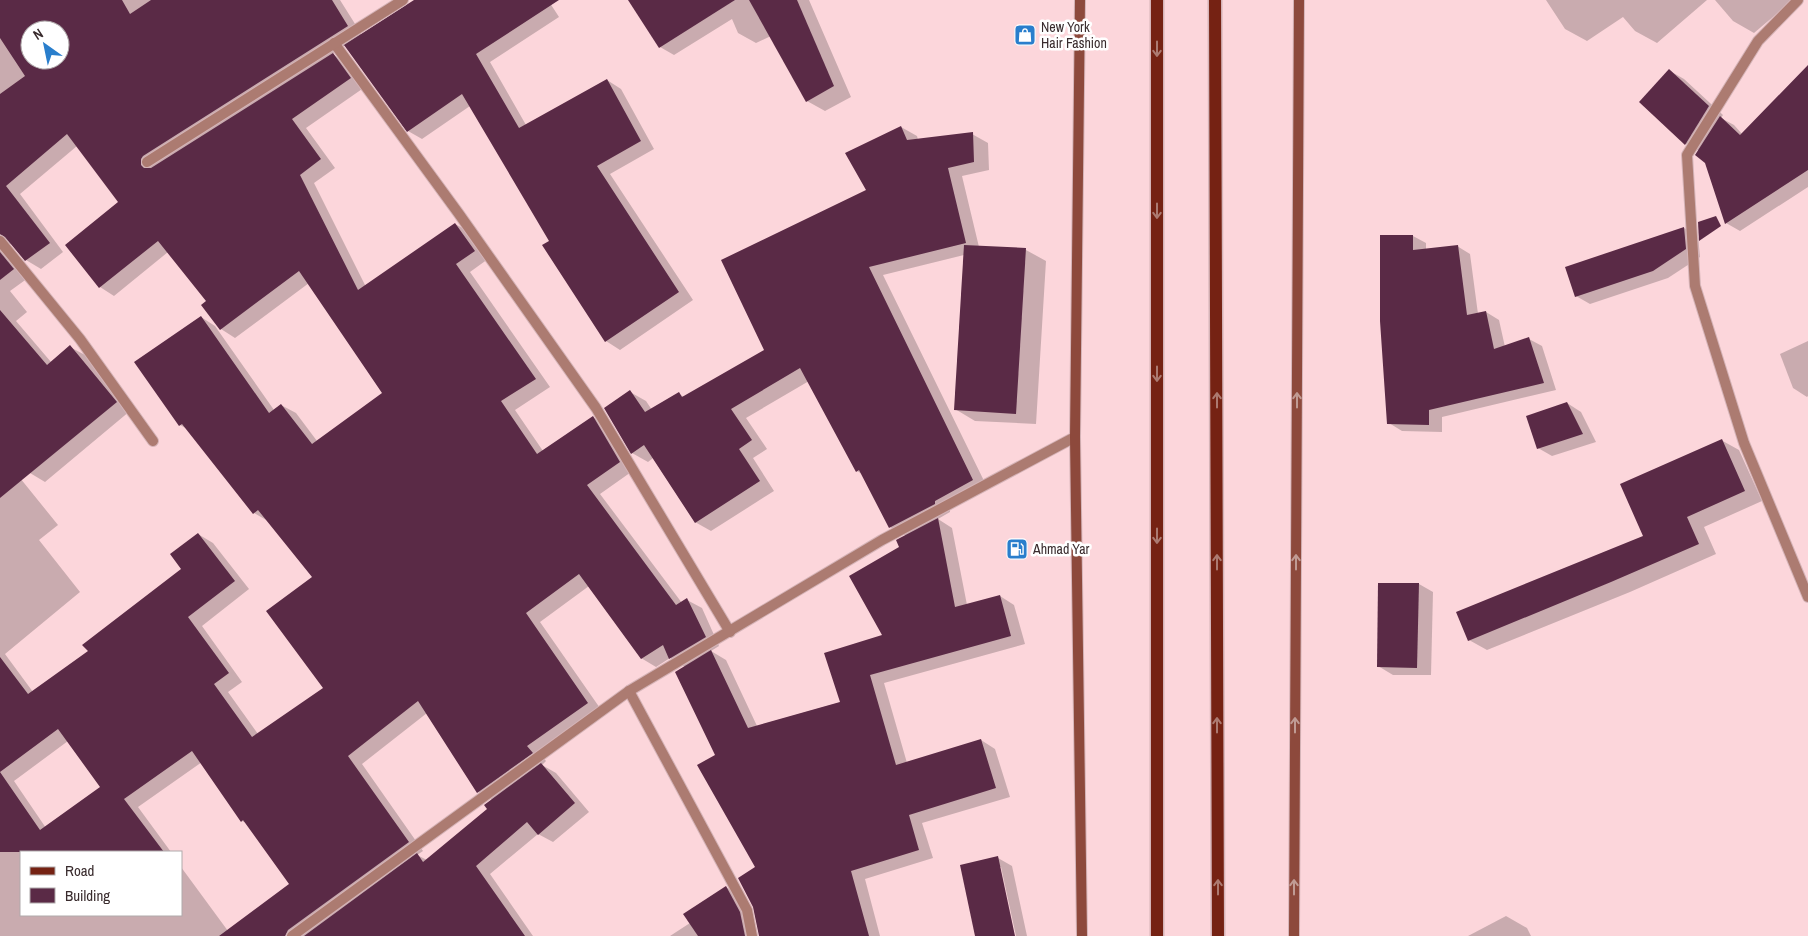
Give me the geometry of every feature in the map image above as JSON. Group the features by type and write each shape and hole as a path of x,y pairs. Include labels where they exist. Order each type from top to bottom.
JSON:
{"main road":[{"path":"1080,0 1075,436 1082,936"},
{"path":"1157,936 1158,0"},
{"path":"1216,0 1218,936"},
{"path":"1294,936 1299,0"}],"street":[{"path":"147,162 403,0"},
{"path":"1798,0 1758,41 1687,155 1695,286 1744,443 1808,597"},
{"path":"334,43 459,214 596,408 730,632"},
{"path":"0,240 80,339 153,441"},
{"path":"292,936 629,691 882,540 1075,436"},
{"path":"629,691 747,910 752,936"}],"building":[{"path":"0,0 122,0 130,14 151,0 332,0 348,26 143,156 141,165 144,168 151,168 333,53 351,78 292,119 321,159 300,175 358,290 455,223 475,251 456,264 536,379 501,401 537,454 593,416 620,462 587,485 676,605 687,598 706,637 669,659 663,645 641,659 579,574 526,613 588,703 527,746 533,753 477,793 418,701 348,756 409,842 288,930 285,936 219,936 289,884 243,820 241,822 192,751 124,799 163,851 0,852 0,772 0,657 28,694 88,651 82,645 181,569 170,554 198,533 235,581 188,617 229,673 214,684 252,737 323,688 266,611 312,577 258,510 253,514 182,424 179,426 134,362 201,316 269,413 281,404 312,444 382,393 299,271 220,330 201,305 206,301 158,241 99,288 65,245 118,202 67,134 6,186 50,243 25,261 5,237 0,234 0,94 25,76 21,70 70,70 70,20 20,20 20,68 0,38","holes":["58,729 100,787 40,830 0,772"]},
{"path":"414,0 559,0 476,54 519,128 607,79 641,141 597,166 679,292 605,342 542,245 549,241 462,94 407,132 344,45"},
{"path":"628,0 735,0 659,48"},
{"path":"749,0 797,0 834,86 806,102"},
{"path":"1808,65 1808,170 1725,224 1705,163 1695,155 1720,116 1740,135"},
{"path":"1669,69 1709,106 1685,145 1639,102"},
{"path":"901,126 907,140 973,132 974,162 948,168 966,243 869,267 973,480 935,501 935,504 889,528 859,470 856,472 800,368 731,409 752,440 739,449 760,481 695,523 644,445 631,454 604,408 630,390 645,412 679,392 682,397 764,350 721,260 866,190 845,153"},
{"path":"1716,216 1721,226 1699,241 1698,222"},
{"path":"1684,227 1686,249 1653,271 1575,297 1565,267"},
{"path":"1380,235 1413,235 1413,250 1458,245 1467,315 1486,311 1494,349 1529,337 1544,383 1429,410 1429,425 1387,424 1380,321"},
{"path":"964,245 1026,248 1016,414 954,410"},
{"path":"0,252 14,269 0,280"},
{"path":"0,310 47,365 70,345 117,402 0,498"},
{"path":"1567,402 1583,434 1537,449 1526,416"},
{"path":"1722,439 1745,491 1687,517 1699,544 1468,641 1456,612 1643,536 1620,484"},
{"path":"938,518 955,607 1000,595 1011,636 870,675 896,765 981,739 996,788 909,815 919,850 851,871 869,936 759,936 753,907 738,878 755,867 697,765 715,755 675,672 711,650 748,728 840,702 824,653 882,635 849,576 899,547 896,540"},
{"path":"1378,583 1419,583 1417,668 1377,667"},
{"path":"541,763 575,803 538,835 527,822 476,866 525,936 304,936 417,853 423,862 487,809 484,805"},
{"path":"998,856 1015,936 975,936 960,865"},
{"path":"726,886 740,912 745,936 698,936 683,914"}],"place":[{"name":"New York Hair Fashion","path":"1025,35"},
{"name":"Ahmad Yar","path":"1017,549"}]}
